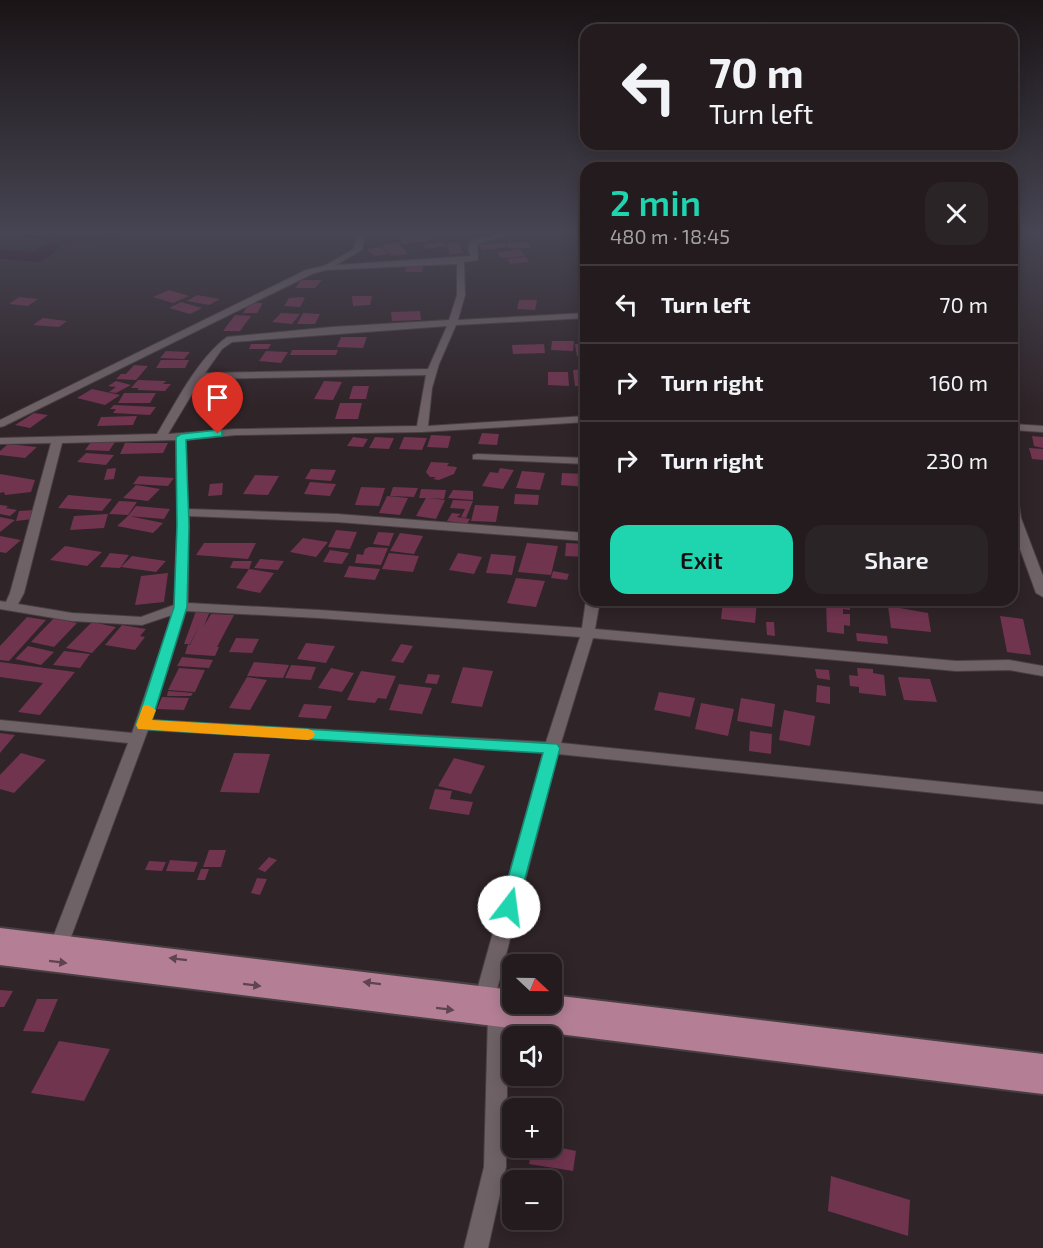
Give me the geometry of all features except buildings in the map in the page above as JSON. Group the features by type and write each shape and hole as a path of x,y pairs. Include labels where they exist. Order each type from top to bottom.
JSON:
{"main road":[{"path":"0,937 499,1004 1043,1082"},
{"path":"0,955 499,1004"},
{"path":"562,1007 1043,1065"}],"street":[{"path":"0,424 268,291"},
{"path":"422,429 427,388 452,324 461,291"},
{"path":"160,438 188,391 219,347 230,339 580,315"},
{"path":"200,376 432,372"},
{"path":"0,441 160,438 236,432 422,429 580,419"},
{"path":"1018,427 1043,429"},
{"path":"59,945 141,732 181,607 183,512 181,437"},
{"path":"5,606 17,593 57,440"},
{"path":"477,457 580,460"},
{"path":"183,512 337,518 580,537"},
{"path":"1018,526 1043,593"},
{"path":"5,606 72,617 142,621 181,607 319,614 588,633 956,666 1010,666 1043,671"},
{"path":"476,1248 495,1167 499,1004 552,748 588,633 592,606"},
{"path":"0,725 552,748 1043,798"}],"slow traffic":[{"path":"148,710 143,725 308,734"}],"route":[{"path":"218,434 181,437 183,526 181,607 143,725 552,748 509,907"}]}
